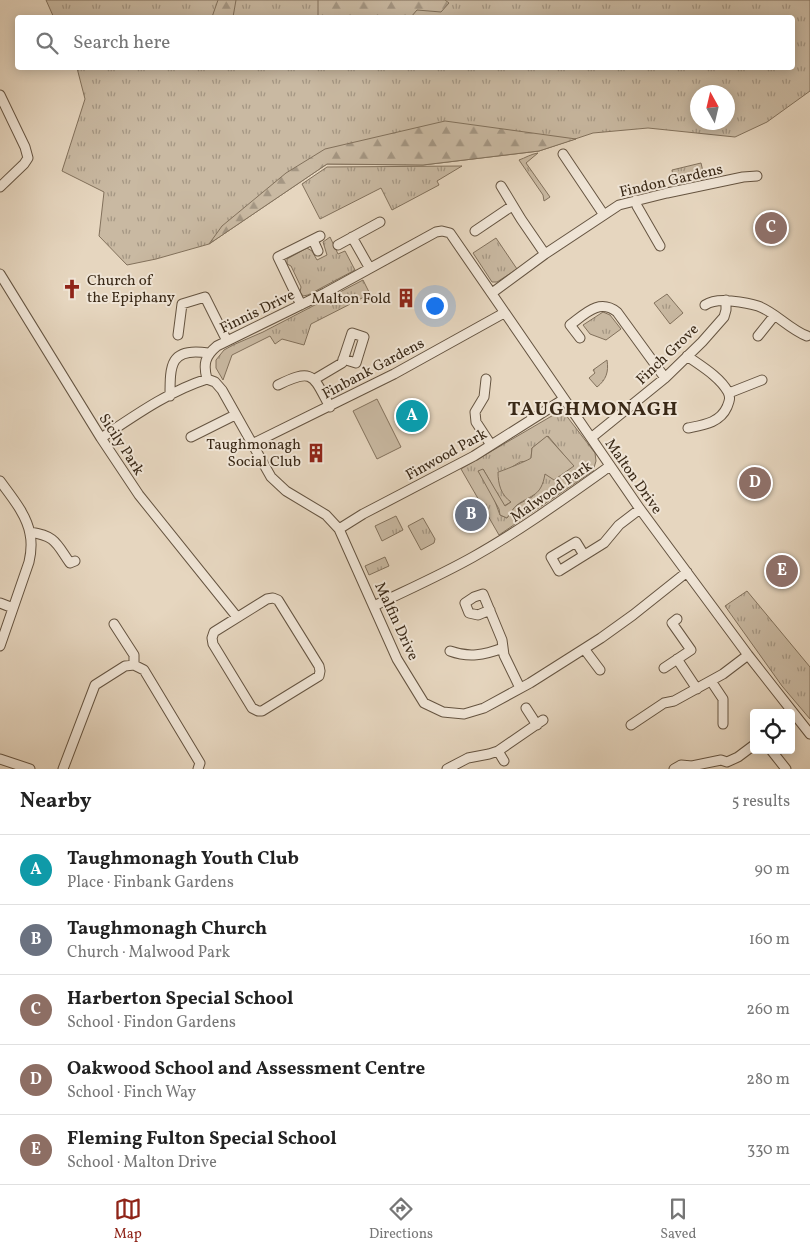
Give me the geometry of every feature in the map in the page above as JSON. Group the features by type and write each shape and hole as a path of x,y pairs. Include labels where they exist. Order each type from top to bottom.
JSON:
{"street":[{"path":"0,95 25,147 28,158 0,187"},
{"path":"563,154 604,215"},
{"name":"Findon Gardens","path":"492,293 545,254 619,205 726,180 758,176"},
{"path":"501,186 512,206 545,254"},
{"path":"636,200 637,206 660,246"},
{"path":"475,231 512,206"},
{"path":"338,245 380,222"},
{"name":"Finnis Drive","path":"208,353 227,341 436,232 442,231"},
{"name":"Malton Drive","path":"442,231 450,232 455,238 504,313 640,509 789,709"},
{"path":"352,237 369,268"},
{"path":"300,304 278,258 316,238 318,251"},
{"name":"Sicily Park","path":"0,274 101,438 139,495 237,617"},
{"path":"178,335 182,304 204,297 227,341"},
{"name":"Finch Grove","path":"705,305 711,301 726,300 760,306 793,329 807,336"},
{"name":"Finch Grove","path":"591,438 666,378 688,356 724,317 726,300"},
{"path":"580,338 570,325 599,306 611,307 618,312 666,378"},
{"name":"Finbank Gardens","path":"252,444 330,407 504,313"},
{"path":"758,336 774,316"},
{"path":"101,438 170,396 207,379 205,365 208,353 196,351 185,353 173,362 171,367 170,396"},
{"path":"688,356 717,380 729,393 730,400 724,413 710,424 688,428"},
{"path":"315,380 344,359"},
{"path":"278,385 296,376 306,375 315,380 330,407"},
{"name":"Malfin Drive","path":"207,379 215,382 222,390 271,477 286,491 326,516 339,529 397,659 424,703 443,712 464,714 484,708 520,688 585,650 633,615 686,572"},
{"path":"486,379 484,397 476,412 476,422 491,446"},
{"path":"729,393 762,380"},
{"name":"Finwood Park","path":"339,529 363,514 491,446 564,399"},
{"path":"191,437 235,415"},
{"name":"Malwood Park","path":"374,606 443,574 474,557 550,510 610,466"},
{"path":"0,481 21,511 30,532 29,562 0,646"},
{"path":"584,556 604,543 619,525 640,509"},
{"path":"30,532 40,533 54,539 70,563 75,562"},
{"path":"273,598 278,600 319,666 319,676 262,711 252,708 212,644 214,632 237,617 267,599 273,598"},
{"path":"0,603 13,608"},
{"path":"490,610 502,640 504,654 520,688"},
{"path":"664,668 690,650 672,623 677,619"},
{"path":"114,624 134,655 134,665"},
{"path":"450,651 461,655 478,656 503,648"},
{"path":"585,650 600,670"},
{"path":"631,725 664,703 674,701 711,681 748,655"},
{"path":"677,659 697,689"},
{"path":"63,769 95,685 125,666 134,665 144,670 162,699 200,763 198,769"},
{"path":"711,681 723,699 723,724"},
{"path":"447,769 468,758 498,751 540,722 526,708"},
{"name":"Malton Drive","path":"795,717 810,734"},
{"path":"674,769 681,765 692,766 721,760 728,766 750,748"},
{"path":"498,751 504,761"},
{"path":"774,754 786,769"},
{"path":"0,759 30,769"}],"green space":[{"path":"46,0 810,0 810,91 767,122 735,137 648,128 593,133 539,151 423,165 327,164 209,244 127,265 99,236 104,192 62,171 85,99 78,70 795,70 795,15 53,15"},
{"path":"218,0 236,0 233,15 213,15"},
{"path":"318,0 445,0 449,3 441,12 417,10 413,15 318,15"},
{"path":"445,121 576,139 539,151 423,165 327,164 209,244 222,226 286,173 325,149"},
{"path":"538,153 526,163 550,197 544,201 543,195 519,160"},
{"path":"701,163 704,176 674,182 672,170"},
{"path":"462,166 437,181 439,185 392,210 381,188 320,219 302,184 327,167"},
{"path":"330,237 338,254 345,251 355,270 303,296 291,266 287,264 287,259 307,248 312,251 317,260 327,255 323,242"},
{"path":"496,238 517,269 497,282 492,282 473,253"},
{"path":"363,280 370,294 311,324 304,345 282,339 275,344 270,336 232,355 223,380 216,368 216,360 224,350"},
{"path":"667,294 683,313 670,324 654,303"},
{"path":"603,312 610,315 621,329 606,340 590,334 583,325"},
{"path":"607,360 608,368 606,375 603,382 597,387 589,378 595,373 593,370"},
{"path":"377,399 401,447 377,459 353,411"},
{"path":"562,410 595,453 596,461 593,471 499,535 461,469","holes":["548,436 573,466 545,474 532,497 515,506 507,518 500,515 483,469 504,506 511,502 504,472 520,462 531,459 532,448"]},
{"path":"547,436 574,466 554,480 545,474 541,487 535,494 517,505 507,518 500,515 499,509 478,471 483,469 505,506 511,502 501,489 498,472 531,458 532,448"},
{"path":"396,516 403,530 382,541 375,526"},
{"path":"423,518 435,539 434,543 421,550 408,526"},
{"path":"385,557 389,566 369,575 365,566"},
{"path":"747,591 810,667 810,719 782,686 725,606"}],"place":[{"name":"Harberton Special School","path":"771,228"},
{"name":"Church of the Epiphany","path":"72,289"},
{"name":"Malton Fold","path":"406,298"},
{"name":"Taughmonagh Youth Club","path":"412,416"},
{"name":"Taughmonagh Social Club","path":"316,453"},
{"name":"Oakwood School and Assessment Centre","path":"755,483"},
{"name":"Taughmonagh Church","path":"471,515"},
{"name":"Fleming Fulton Special School","path":"782,571"}],"district":[{"name":"TAUGHMONAGH","path":"593,408"}]}
